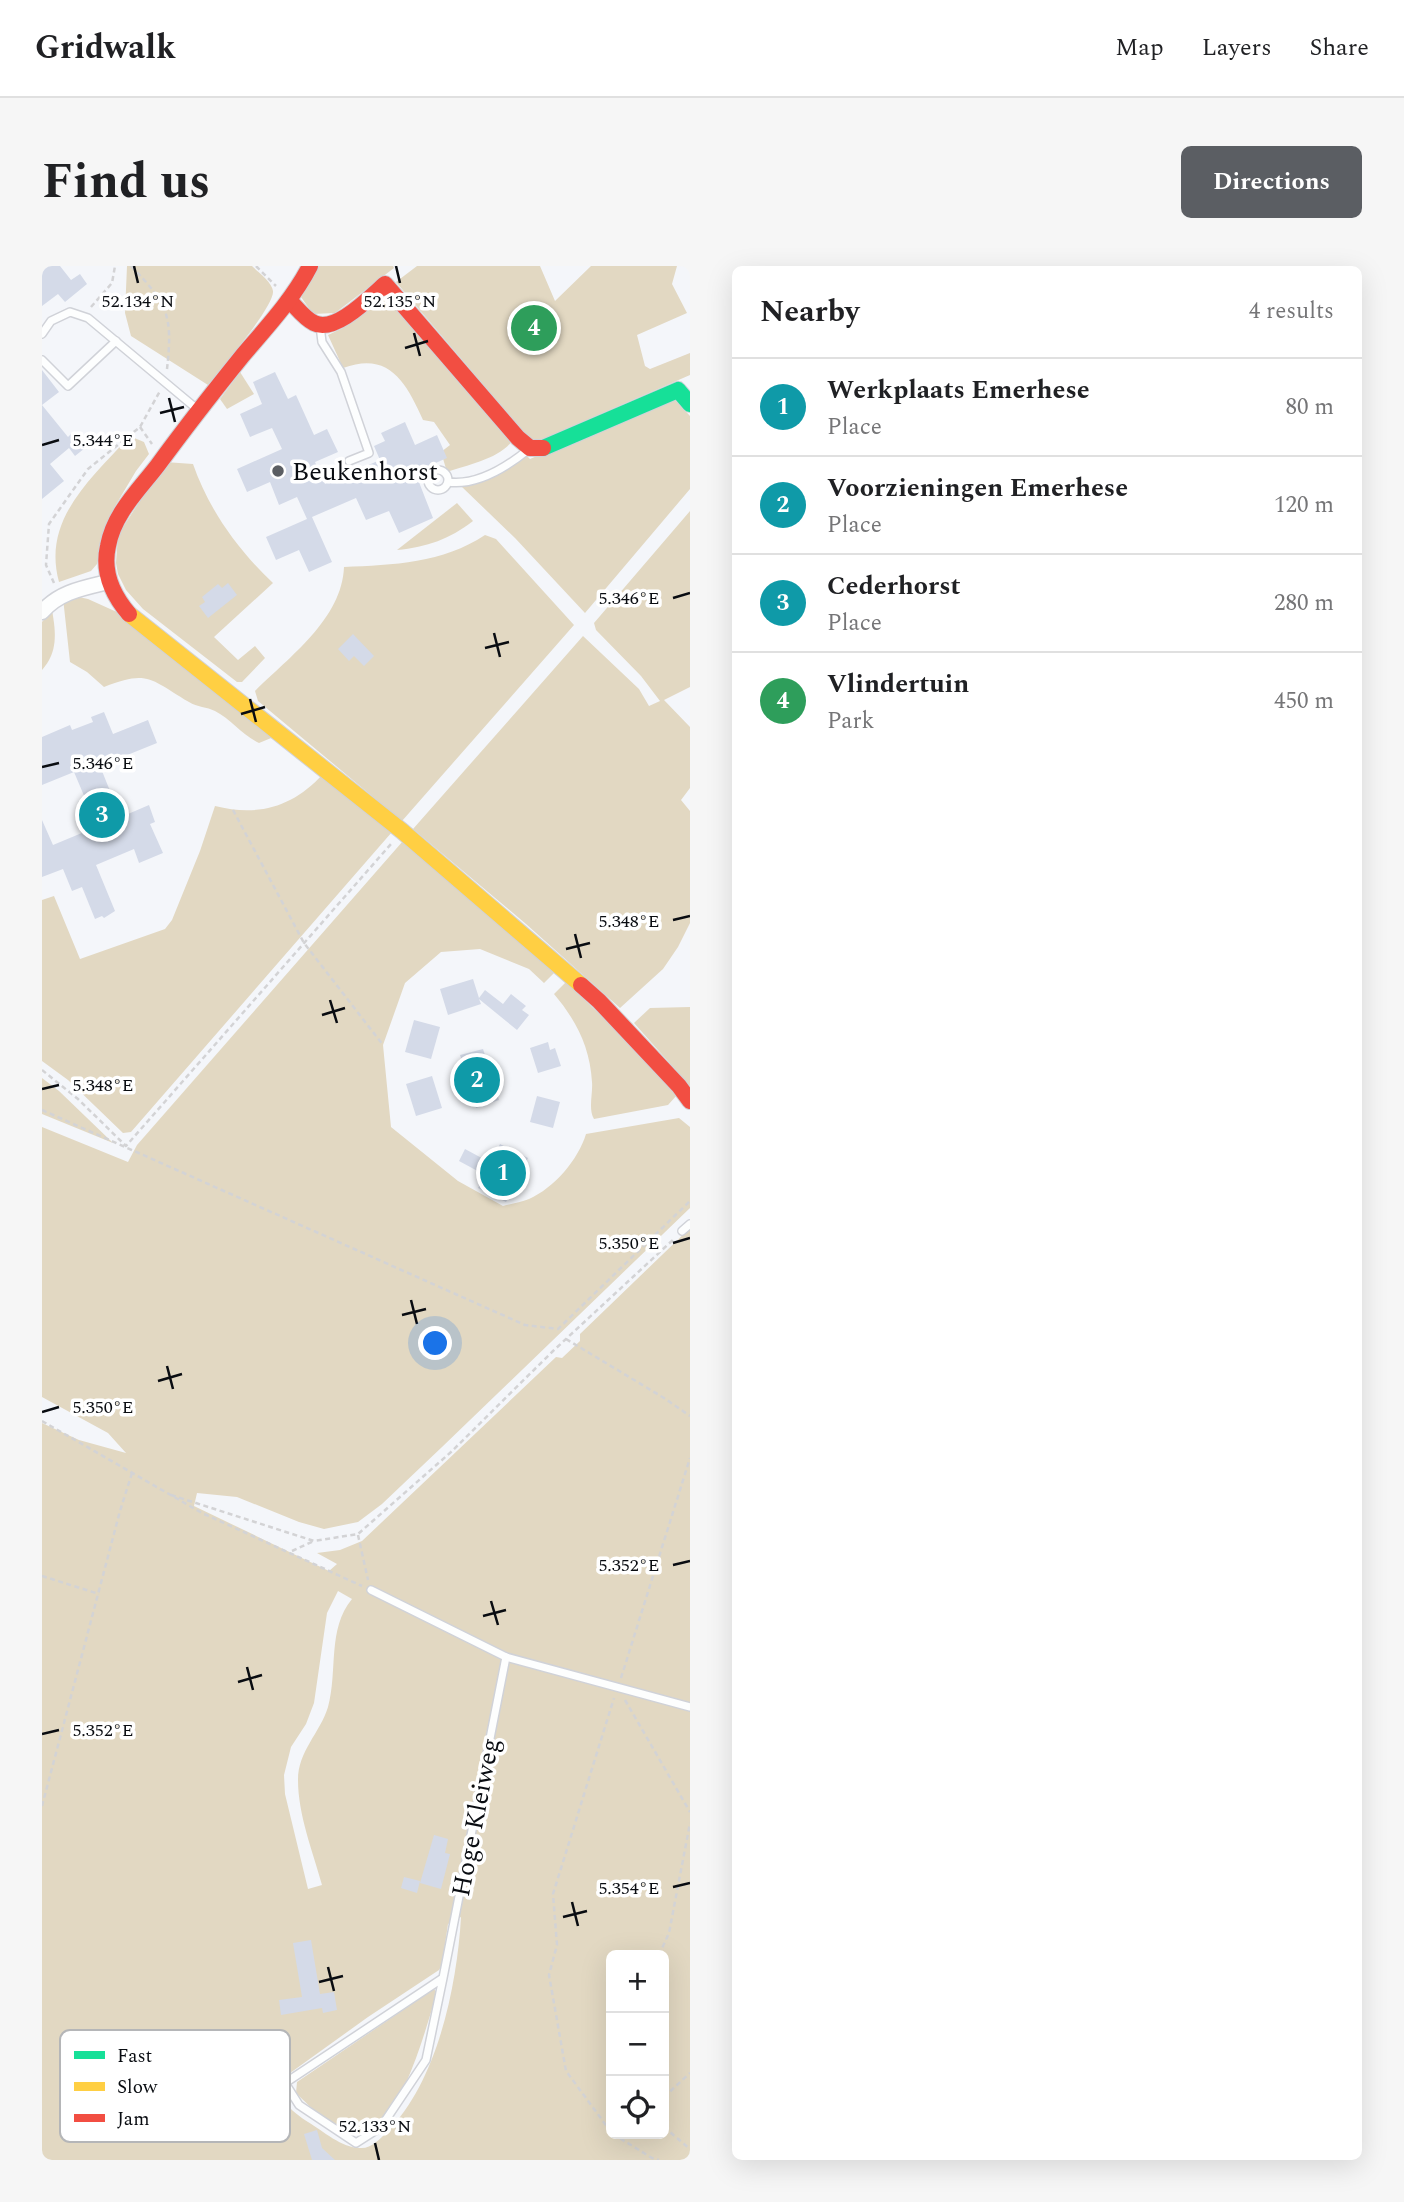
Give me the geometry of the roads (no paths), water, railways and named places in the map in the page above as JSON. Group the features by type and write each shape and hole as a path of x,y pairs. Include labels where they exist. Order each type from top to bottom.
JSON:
{"street":[{"path":"310,266 289,300 198,409 118,517 108,542 105,563 108,582 117,600 131,616 402,831 599,1001 690,1100"},
{"path":"289,300 306,317 320,325 333,324 385,284 518,439 530,448 545,448 684,387 690,404"},
{"path":"42,612 59,597 108,582"}],"lane":[{"path":"42,334 51,321 70,312 82,316 198,409"},
{"path":"320,325 322,342 341,372 369,453 349,461"},
{"path":"42,360 68,386 116,341"},
{"path":"447,482 458,483 497,471 530,448"},
{"path":"682,1231 690,1224"},
{"path":"371,1590 506,1657 690,1707"},
{"name":"Hoge Kleiweg","path":"290,2091 299,2105 356,2143 381,2127 426,2060 506,1657"},
{"name":"Hoge Kleiweg","path":"290,2080 443,1978"}],"place":[{"name":"Vlindertuin","path":"534,328"},
{"name":"Beukenhorst","path":"278,471"},
{"name":"Cederhorst","path":"102,815"},
{"name":"Voorzieningen Emerhese","path":"477,1080"},
{"name":"Werkplaats Emerhese","path":"503,1173"}]}
